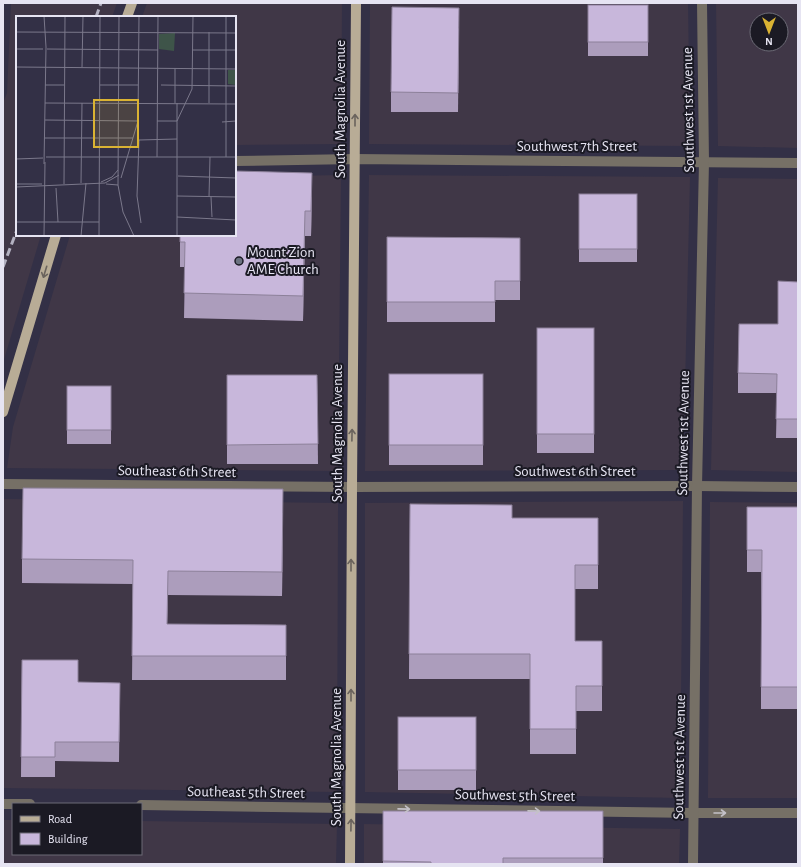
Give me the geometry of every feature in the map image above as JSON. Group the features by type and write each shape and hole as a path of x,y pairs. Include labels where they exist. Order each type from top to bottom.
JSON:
{"main road":[{"path":"127,16 132,3"},
{"name":"South Magnolia Avenue","path":"350,864 356,3"},
{"path":"3,412 56,236"}],"street":[{"name":"Southwest 1st Avenue","path":"693,864 697,486 704,162 702,3"},
{"name":"Southwest 7th Street","path":"236,161 355,159 798,163"},
{"name":"Southeast 6th Street","path":"3,484 352,487"},
{"name":"Southwest 6th Street","path":"352,487 697,486 798,488"},
{"name":"Southeast 5th Street","path":"142,805 351,808"},
{"name":"Southwest 5th Street","path":"351,808 798,813"}],"shaded area":[{"path":"11,3 117,3 112,16 16,16 16,236 41,236 3,363 3,103 7,93"},
{"path":"147,3 342,3 341,144 236,145 236,16 142,16"},
{"path":"370,3 688,3 690,146 369,144"},
{"path":"716,3 798,3 798,148 718,146"},
{"path":"341,175 338,471 7,468 13,427 70,236 236,236 236,177"},
{"path":"369,175 690,177 683,470 365,471"},
{"path":"718,178 798,179 798,472 711,470"},
{"path":"3,499 338,503 337,792 3,788"},
{"path":"683,501 680,798 365,792 365,503"},
{"path":"710,502 798,503 798,798 708,798"},
{"path":"3,820 12,820 12,855 142,855 142,821 337,824 336,864 3,864"},
{"path":"364,824 680,829 679,864 364,864"}],"building":[{"path":"588,5 648,5 648,42 588,42"},
{"path":"392,7 459,8 458,93 391,92"},
{"name":"Mount Zion AME Church","path":"236,171 312,173 311,211 305,211 303,296 184,293 185,242 180,242 180,236 236,236"},
{"path":"579,194 637,194 637,249 579,249"},
{"path":"387,237 520,238 520,281 495,281 495,302 387,302"},
{"path":"778,281 798,282 798,419 776,419 777,374 738,373 739,324 778,324"},
{"path":"537,328 594,328 594,434 537,434"},
{"path":"389,374 483,374 483,445 389,445"},
{"path":"227,375 317,375 318,444 227,445"},
{"path":"67,386 111,386 111,430 67,430"},
{"path":"23,488 283,489 282,572 168,571 167,624 286,625 286,656 132,656 133,560 22,559"},
{"path":"410,504 512,505 512,518 598,518 598,565 575,565 575,641 602,641 602,686 576,686 576,729 530,729 530,654 409,654"},
{"path":"747,507 798,507 798,687 761,687 762,550 747,550"},
{"path":"22,660 78,660 78,682 120,683 119,742 55,742 55,757 21,757"},
{"path":"398,717 476,717 476,770 398,770"},
{"path":"383,811 603,811 603,858 503,858 503,864 431,864 431,862 383,861"}],"railway":[{"path":"96,16 101,3"},
{"path":"3,267 16,233"}],"place":[{"name":"Mount Zion AME Church","path":"239,261"}]}
